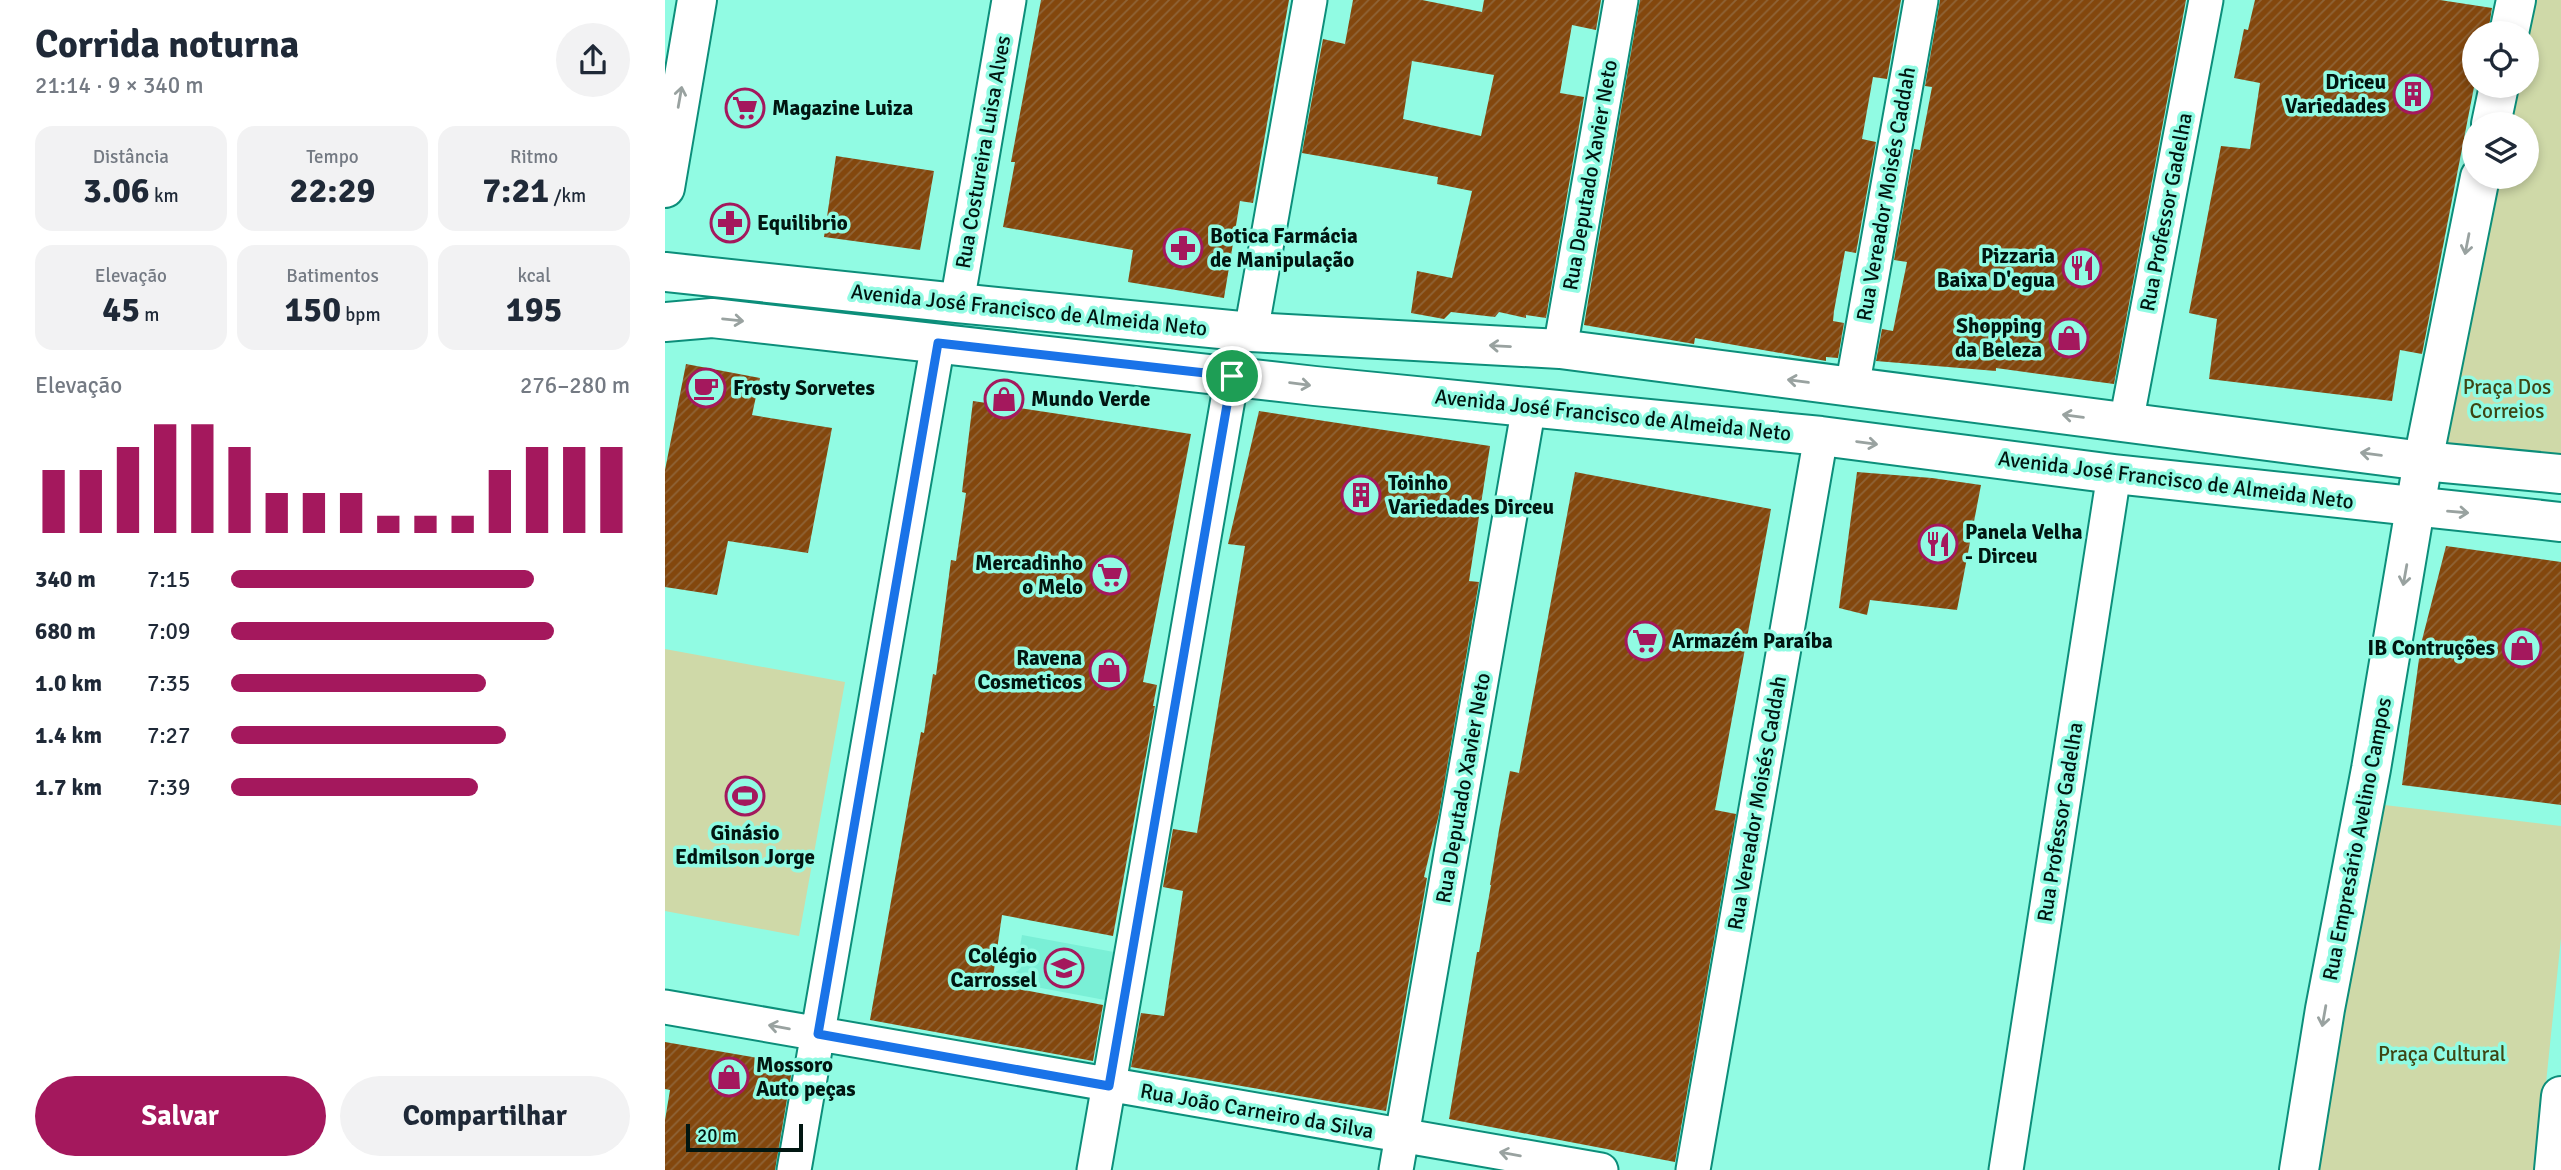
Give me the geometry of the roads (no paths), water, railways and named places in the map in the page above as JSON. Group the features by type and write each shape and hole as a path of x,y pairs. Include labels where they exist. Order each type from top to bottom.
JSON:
{"main road":[{"path":"665,188 697,0"},
{"path":"2512,21 2516,0"},
{"path":"2423,461 2478,189"},
{"name":"Avenida José Francisco de Almeida Neto","path":"665,272 1251,332 1560,349 2423,461 2561,474"},
{"name":"Avenida José Francisco de Almeida Neto","path":"665,322 712,318 1232,376 1821,436 2114,474 2561,522"},
{"name":"Rua Empresário Avelino Campos","path":"2299,1170 2325,1009 2371,769 2423,461"},
{"path":"2554,1170 2561,1096"}],"street":[{"name":"Rua Costureira Luisa Alves","path":"957,303 1009,0"},
{"path":"1251,332 1310,0"},
{"name":"Rua Deputado Xavier Neto","path":"1560,349 1621,0"},
{"name":"Rua Vereador Moisés Caddah","path":"1852,388 1921,0"},
{"name":"Rua Professor Gadelha","path":"2126,423 2206,0"},
{"path":"794,1170 938,343"},
{"path":"1094,1170 1232,376"},
{"name":"Rua Deputado Xavier Neto","path":"1396,1170 1529,406"},
{"name":"Rua Vereador Moisés Caddah","path":"1693,1170 1821,436"},
{"name":"Rua Professor Gadelha","path":"2006,1170 2114,474"},
{"name":"Rua João Carneiro da Silva","path":"665,1007 1601,1170"}],"place":[{"name":"Driceu Variedades","path":"2413,94"},
{"name":"Magazine Luiza","path":"745,108"},
{"name":"Equilibrio","path":"730,223"},
{"name":"Botica Farmácia de Manipulação","path":"1183,248"},
{"name":"Pizzaria Baixa D'egua","path":"2082,268"},
{"name":"Shopping da Beleza","path":"2069,338"},
{"name":"Frosty Sorvetes","path":"706,388"},
{"name":"Mundo Verde","path":"1004,399"},
{"name":"Toinho Variedades Dirceu","path":"1361,495"},
{"name":"Panela Velha - Dirceu","path":"1938,544"},
{"name":"Mercadinho o Melo","path":"1110,575"},
{"name":"Armazém Paraíba","path":"1645,641"},
{"name":"IB Contruções","path":"2522,648"},
{"name":"Ravena Cosmeticos","path":"1109,670"},
{"name":"Ginásio Edmilson Jorge","path":"745,796"},
{"name":"Colégio Carrossel","path":"1064,968"},
{"name":"Mossoro Auto peças","path":"729,1077"}],"park label":[{"name":"Praça Dos Correios","path":"2507,399"},
{"name":"Praça Cultural","path":"2442,1054"}]}
